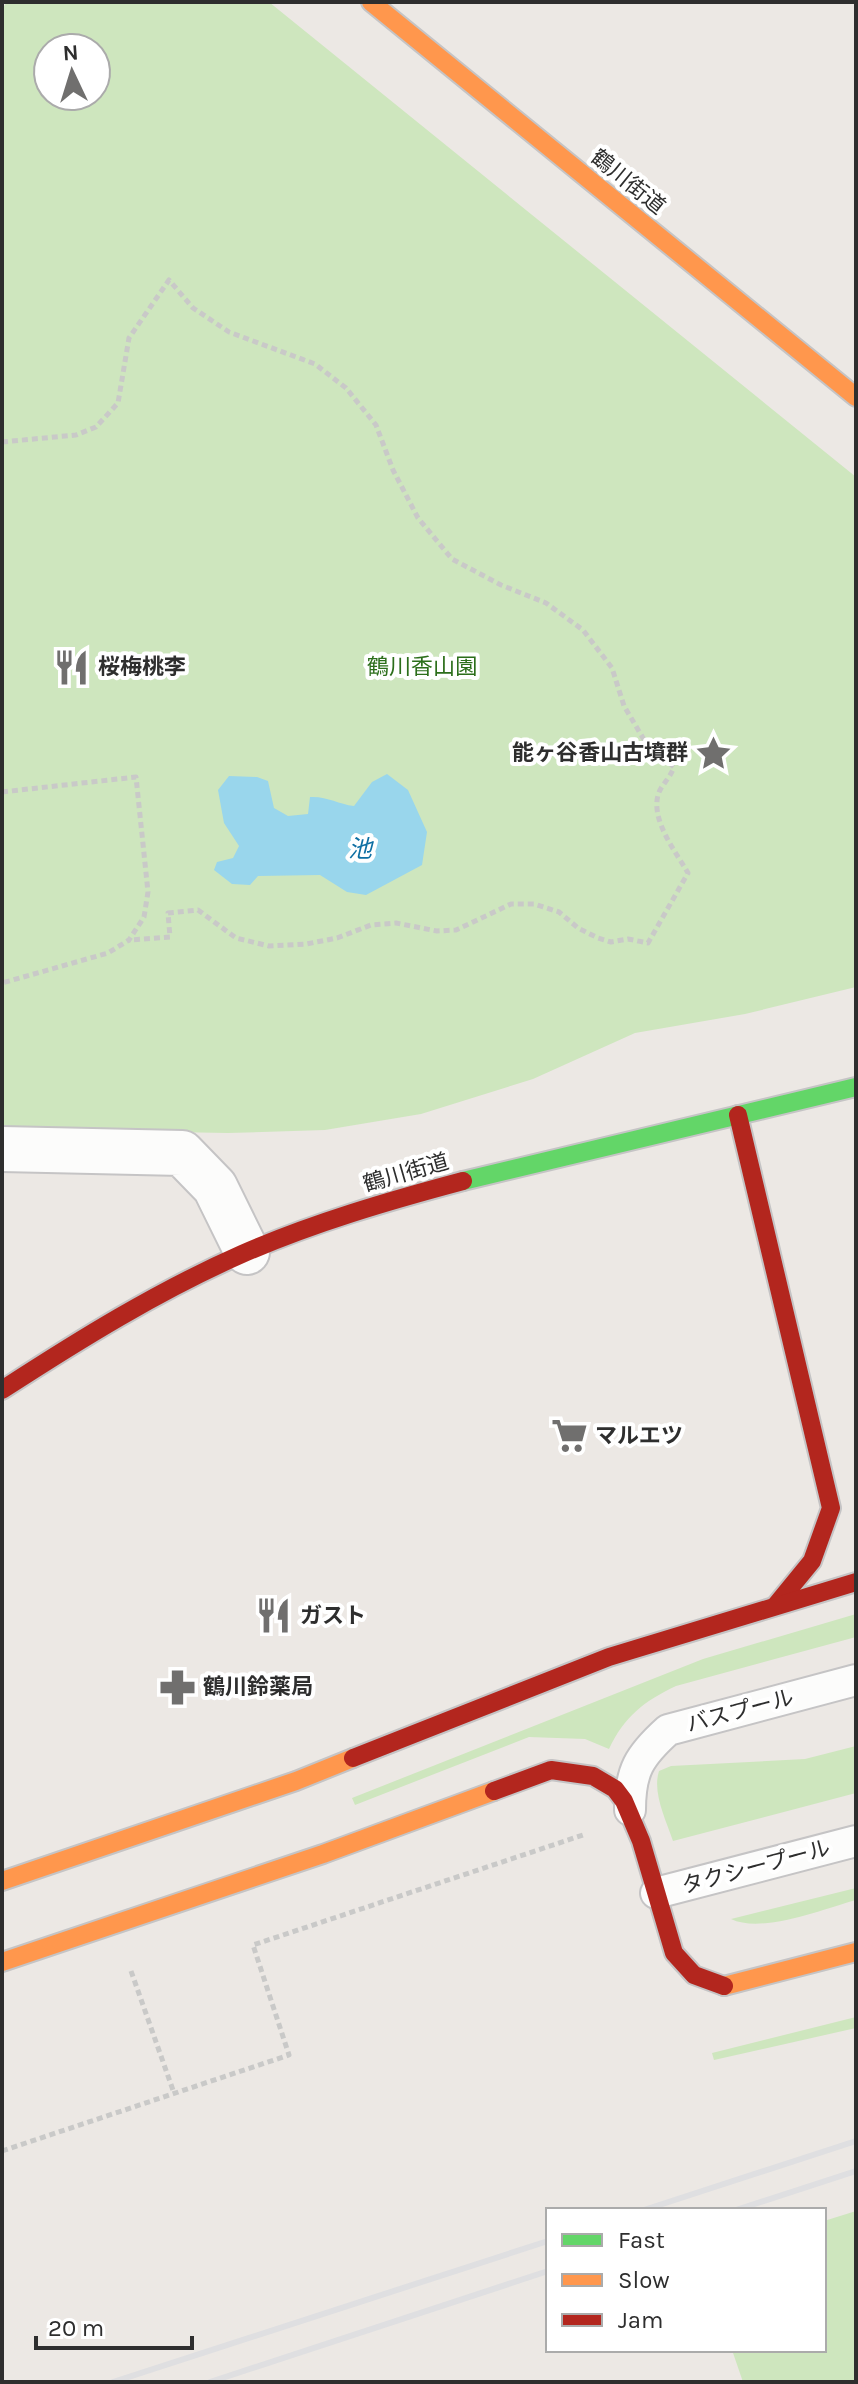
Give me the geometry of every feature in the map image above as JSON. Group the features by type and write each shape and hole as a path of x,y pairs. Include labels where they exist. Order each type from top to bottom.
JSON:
{"street":[{"name":"鶴川街道","path":"371,2 856,397"},
{"name":"鶴川街道","path":"2,1390 78,1340 173,1286 247,1252 363,1210 497,1172 856,1087"},
{"path":"738,1115 831,1508 821,1547 803,1578 776,1605"},
{"path":"2,1149 182,1153 215,1187 247,1252"},
{"path":"831,1508 848,1524"},
{"path":"2,1881 296,1781 609,1657 856,1582"},
{"path":"2,1962 323,1854 551,1770 577,1771 598,1779 615,1789 630,1810 674,1953 685,1970 700,1980 722,1986 856,1952"}],"lane":[{"name":"バスプール","path":"630,1810 630,1787 637,1764 649,1746 668,1730 856,1680"},
{"name":"タクシープール","path":"656,1893 856,1841"}],"path":[{"path":"2,442 76,435 96,427 118,403 129,338 169,280 193,308 229,332 315,364 346,388 376,425 393,470 418,518 452,559 501,585 546,603 583,630 612,668 624,706 646,743 674,767 656,803 658,817 688,873 648,943 628,939 611,942 598,938 578,928 559,912 534,904 511,904 456,930 437,931 396,923 371,925 337,938 269,946 236,938 198,910 168,913 170,937 129,940"},
{"path":"2,792 136,777 148,892 144,917 129,940 108,953 2,983"},
{"path":"2,2151 289,2055 253,1945 583,1835"},
{"path":"127,1959 174,2093"}],"green space":[{"name":"鶴川香山園","path":"7,2 269,2 856,477 856,987 745,1014 635,1033 533,1079 421,1114 325,1130 228,1133 2,1129 2,9"},
{"path":"856,1614 856,1637 676,1686 665,1692 628,1719 609,1749 585,1739 529,1737 355,1805 352,1798 703,1659"},
{"path":"856,1746 856,1793 673,1841 657,1788 659,1771 671,1766 805,1759"},
{"path":"856,1888 856,1900 793,1918 759,1924 731,1919"},
{"path":"856,2017 856,2028 714,2060 712,2053"},
{"path":"856,2211 856,2382 743,2382 733,2352 826,2352 826,2220"}],"water":[{"name":"池","path":"387,774 408,790 427,832 422,865 366,895 347,892 320,875 258,876 250,885 232,884 214,870 217,862 233,858 239,846 224,823 218,790 229,776 257,777 268,781 274,808 288,816 308,814 310,797 354,806 372,782"}],"railway":[{"path":"650,2208 856,2141"},
{"path":"742,2208 856,2171"},
{"path":"113,2382 546,2242"},
{"path":"210,2382 546,2272"}],"traffic: fast":[{"path":"463,1181 856,1087"}],"traffic: slow":[{"path":"371,2 856,397"},
{"path":"2,1881 296,1781 353,1758"},
{"path":"2,1962 323,1854 494,1791"},
{"path":"724,1986 856,1952"}],"traffic: jam":[{"path":"738,1115 831,1508 812,1561 776,1605"},
{"path":"2,1390 119,1317 242,1254 351,1213 463,1181"},
{"path":"353,1758 609,1657 856,1582"},
{"path":"494,1791 551,1770 593,1776 615,1789 624,1801 641,1841 674,1953 694,1975 724,1986"}],"place":[{"name":"桜梅桃李","path":"72,667"},
{"name":"能ヶ谷香山古墳群","path":"714,753"},
{"name":"マルエツ","path":"569,1436"},
{"name":"ガスト","path":"274,1616"},
{"name":"鶴川鈴薬局","path":"177,1687"}]}
